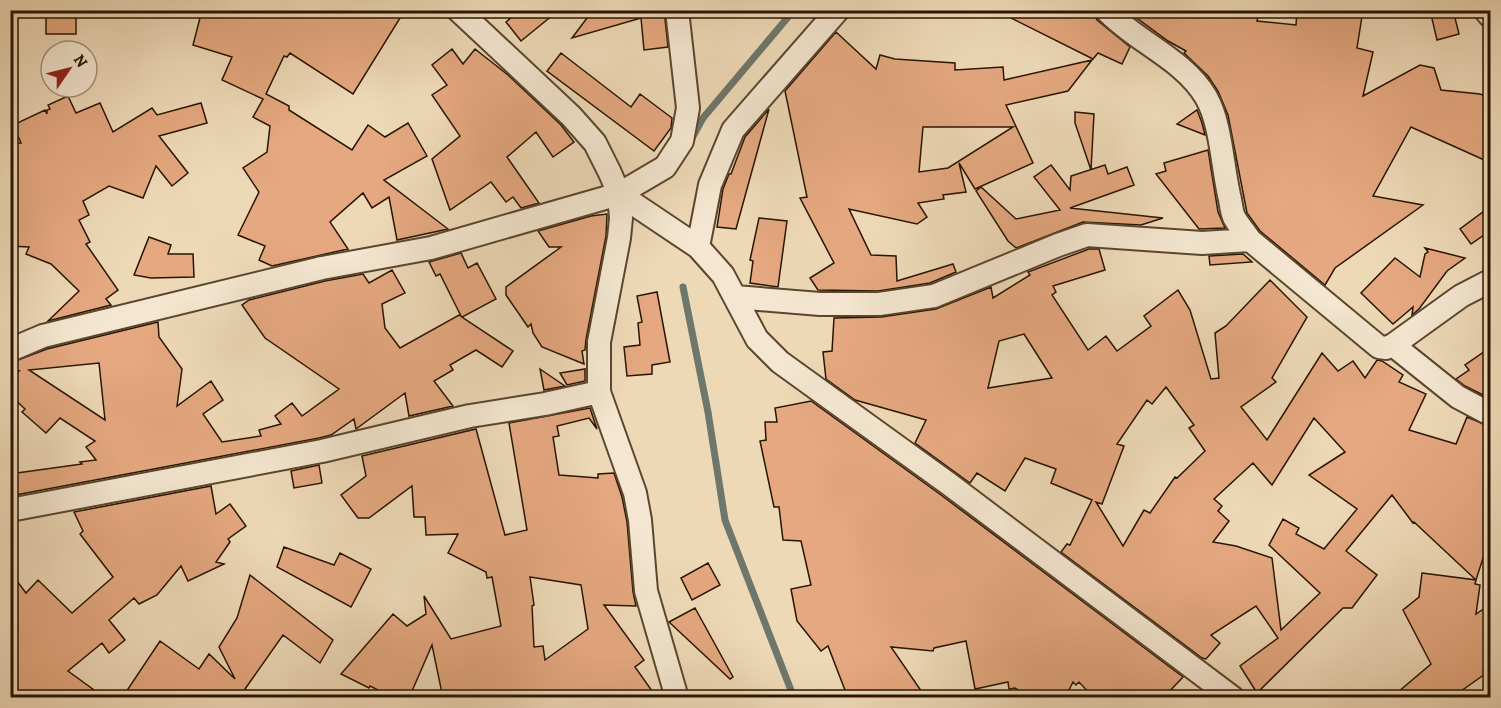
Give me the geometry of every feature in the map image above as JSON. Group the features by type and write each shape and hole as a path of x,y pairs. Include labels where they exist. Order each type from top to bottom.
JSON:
{"street":[{"path":"458,10 571,116 595,143 619,194 621,218 619,238 599,342 599,392 634,493 640,520 646,591 677,698"},
{"path":"10,350 44,336 322,268 431,248 619,194 665,167 682,141 688,108 677,10"},
{"path":"698,247 710,186 733,130 838,10"},
{"path":"1106,10 1120,26 1158,51 1197,82 1208,99 1216,121 1234,217 1250,240 1379,347 1386,348 1392,345 1461,296 1491,281"},
{"path":"1485,10 1491,16"},
{"path":"619,194 698,247 723,275 757,339 780,362 949,484 1233,698"},
{"path":"735,297 820,304 879,304 934,296 1058,244 1087,235 1202,243 1250,240"},
{"path":"1392,345 1458,398 1491,414"},
{"path":"10,510 322,451 470,416 599,392"}],"building":[{"path":"46,10 76,10 76,34 46,34"},
{"path":"202,10 250,10 266,16 270,10 405,10 353,94 290,53 287,57 284,56 266,94 289,106 289,110 352,150 368,125 385,137 408,123 427,156 384,180 448,229 397,240 389,197 372,208 363,193 330,222 348,249 272,266 259,260 265,246 238,235 259,192 243,168 267,152 270,126 253,117 263,99 222,80 232,57 193,45"},
{"path":"520,10 559,10 521,41 506,22"},
{"path":"593,10 664,10 668,47 644,50 641,18 572,38"},
{"path":"995,10 1093,10 1097,20 1130,47 1122,64 1098,53 1093,59"},
{"path":"1126,10 1260,10 1257,21 1296,25 1297,11 1330,14 1331,10 1363,10 1357,48 1373,52 1363,96 1420,65 1434,68 1441,90 1480,94 1491,98 1491,163 1411,127 1373,196 1423,205 1335,268 1325,285 1260,231 1247,213 1228,115 1218,91 1208,76 1184,53 1186,51 1168,41"},
{"path":"1430,10 1453,10 1459,34 1437,40"},
{"path":"836,32 876,69 880,55 895,59 955,63 955,70 1003,67 1004,80 1092,60 1068,91 1006,105 1033,163 975,189 959,163 966,192 943,195 944,199 918,203 927,217 917,224 849,209 871,255 896,256 897,281 953,264 956,272 930,283 878,291 818,290 810,278 834,263 800,198 807,197 785,91","holes":["923,127 1013,127 948,168 919,172"]},
{"path":"452,49 463,64 475,49 508,75 561,125 574,142 553,157 536,132 507,157 539,203 521,208 513,197 506,202 491,182 450,210 432,159 460,136 432,95 447,85 432,65"},
{"path":"561,53 631,107 640,94 672,118 671,128 654,151 547,71"},
{"path":"61,99 69,99 76,113 100,103 113,132 152,108 157,115 201,103 207,123 159,136 188,173 172,186 156,166 143,198 109,186 83,201 89,215 79,220 90,242 86,244 118,290 106,299 111,305 48,321 79,291 51,264 26,254 29,247 10,246 12,189 10,143 21,143 13,125 45,110 47,114 47,110 50,109 48,105"},
{"path":"769,109 736,229 717,227 723,189 745,137"},
{"path":"1197,110 1202,123 1205,135 1177,124"},
{"path":"1075,112 1094,114 1091,170 1075,123"},
{"path":"1208,150 1218,212 1225,228 1199,229 1156,174 1166,171 1164,163"},
{"path":"1051,165 1070,190 1071,176 1105,165 1108,174 1127,167 1134,185 1070,208 1163,218 1141,225 1083,222 1016,248 1008,241 976,191 981,187 1016,219 1060,210 1034,177"},
{"path":"1491,206 1491,230 1471,244 1460,229"},
{"path":"607,214 606,236 585,350 582,351 584,364 542,347 533,333 531,324 528,327 506,295 506,287 561,247 549,247 538,231 591,216"},
{"path":"759,218 787,221 778,287 750,283 753,261 750,260"},
{"path":"149,237 171,245 168,254 193,254 194,277 151,278 134,275"},
{"path":"1425,248 1465,258 1447,271 1419,309 1412,315 1413,307 1393,324 1361,293 1395,258 1420,277 1425,254 1428,252"},
{"path":"1089,249 1099,249 1105,270 1053,286 1056,292 1052,295 1088,350 1106,336 1117,351 1151,326 1144,316 1178,290 1190,310 1211,379 1219,378 1215,333 1226,326 1270,280 1307,317 1272,378 1276,382 1241,407 1267,440 1322,353 1338,371 1353,361 1365,378 1377,360 1382,361 1403,375 1399,382 1426,394 1409,430 1456,444 1467,417 1491,427 1491,533 1476,580 1413,523 1392,495 1346,551 1377,575 1352,608 1343,608 1257,693 1240,666 1278,638 1256,606 1211,635 1220,643 1206,659 1202,658 1061,552 1067,544 1070,545 1092,500 1051,483 1056,469 1025,458 1005,491 977,473 970,483 915,443 926,420 855,400 826,379 823,352 832,351 834,318 881,317 936,309 991,287 993,298 1030,275 1028,272","holes":["1024,334 1052,378 988,388 999,341","1166,387 1194,425 1189,428 1205,451 1177,478 1175,477 1150,513 1144,510 1123,546 1096,502 1102,504 1124,446 1117,444 1147,400 1152,404","1314,418 1345,452 1309,475 1357,509 1324,549 1296,534 1299,528 1283,519 1269,545 1320,593 1281,630 1272,558 1236,546 1213,542 1229,521 1218,511 1222,506 1214,499 1253,463 1272,485"]},
{"path":"461,253 468,268 477,263 496,299 462,317 513,351 502,367 476,350 450,365 453,370 434,381 453,406 409,416 405,393 356,429 354,419 331,435 319,438 10,496 10,474 96,460 86,447 95,441 60,418 46,433 22,412 25,409 10,395 10,380 19,371 10,372 10,363 47,349 158,322 159,337 182,369 177,406 211,381 223,400 203,414 222,442 261,436 259,430 281,424 275,416 292,403 302,416 339,389 265,338 242,305 249,300 363,274 369,283 392,270 405,293 382,304 385,328 400,348 459,315 461,316 440,274 436,276 429,262","holes":["99,363 105,420 29,370"]},
{"path":"1243,254 1252,262 1210,265 1209,256"},
{"path":"657,292 670,362 652,365 652,374 627,376 624,347 640,345 638,323 642,322 637,296"},
{"path":"1491,347 1491,399 1456,379 1469,370 1465,365"},
{"path":"540,369 565,386 544,390"},
{"path":"585,369 585,381 567,385 560,373"},
{"path":"811,401 941,495 1183,677 1163,698 1094,698 1079,682 1076,685 1073,682 1065,698 1032,698 1015,688 1009,689 1008,682 975,689 966,641 934,648 933,651 891,647 926,698 848,698 828,646 821,651 797,621 791,589 811,585 801,541 783,540 779,507 774,507 760,441 766,440 765,422 777,422 775,408"},
{"path":"590,408 597,429 589,418 557,426 559,436 553,437 559,475 598,478 598,474 614,473 627,522 636,606 604,605 644,660 635,667 657,698 486,698 485,695 470,698 443,698 432,645 409,698 394,698 341,674 393,614 407,626 426,614 424,596 451,639 501,626 492,577 487,578 486,572 448,553 458,534 426,535 425,517 414,517 412,486 369,518 358,518 341,495 366,476 362,456 476,429 505,535 527,530 509,423","holes":["530,577 581,585 588,629 545,660 543,646 534,647 532,606 534,605"]},
{"path":"319,465 322,483 294,488 291,471"},
{"path":"211,486 216,514 230,504 246,526 228,539 230,542 216,562 224,564 188,581 181,566 157,595 139,604 134,598 109,620 125,640 109,653 102,643 68,671 105,698 10,698 10,572 26,593 38,580 72,613 113,577 80,534 83,531 74,512"},
{"path":"284,547 334,565 340,553 371,569 351,607 277,567"},
{"path":"708,563 720,585 692,600 681,578"},
{"path":"1422,573 1476,580 1475,584 1480,585 1476,614 1491,604 1491,666 1483,671 1485,674 1451,698 1391,698 1431,664 1403,610 1419,597"},
{"path":"250,575 333,640 320,663 283,635 245,689 254,698 122,698 160,641 199,669 209,654 235,679 219,647 237,618"},
{"path":"695,608 733,677 730,679 669,622"}],"waterway":[{"path":"691,140 703,118 794,10"},
{"path":"683,287 708,412 725,520 794,698"}]}
